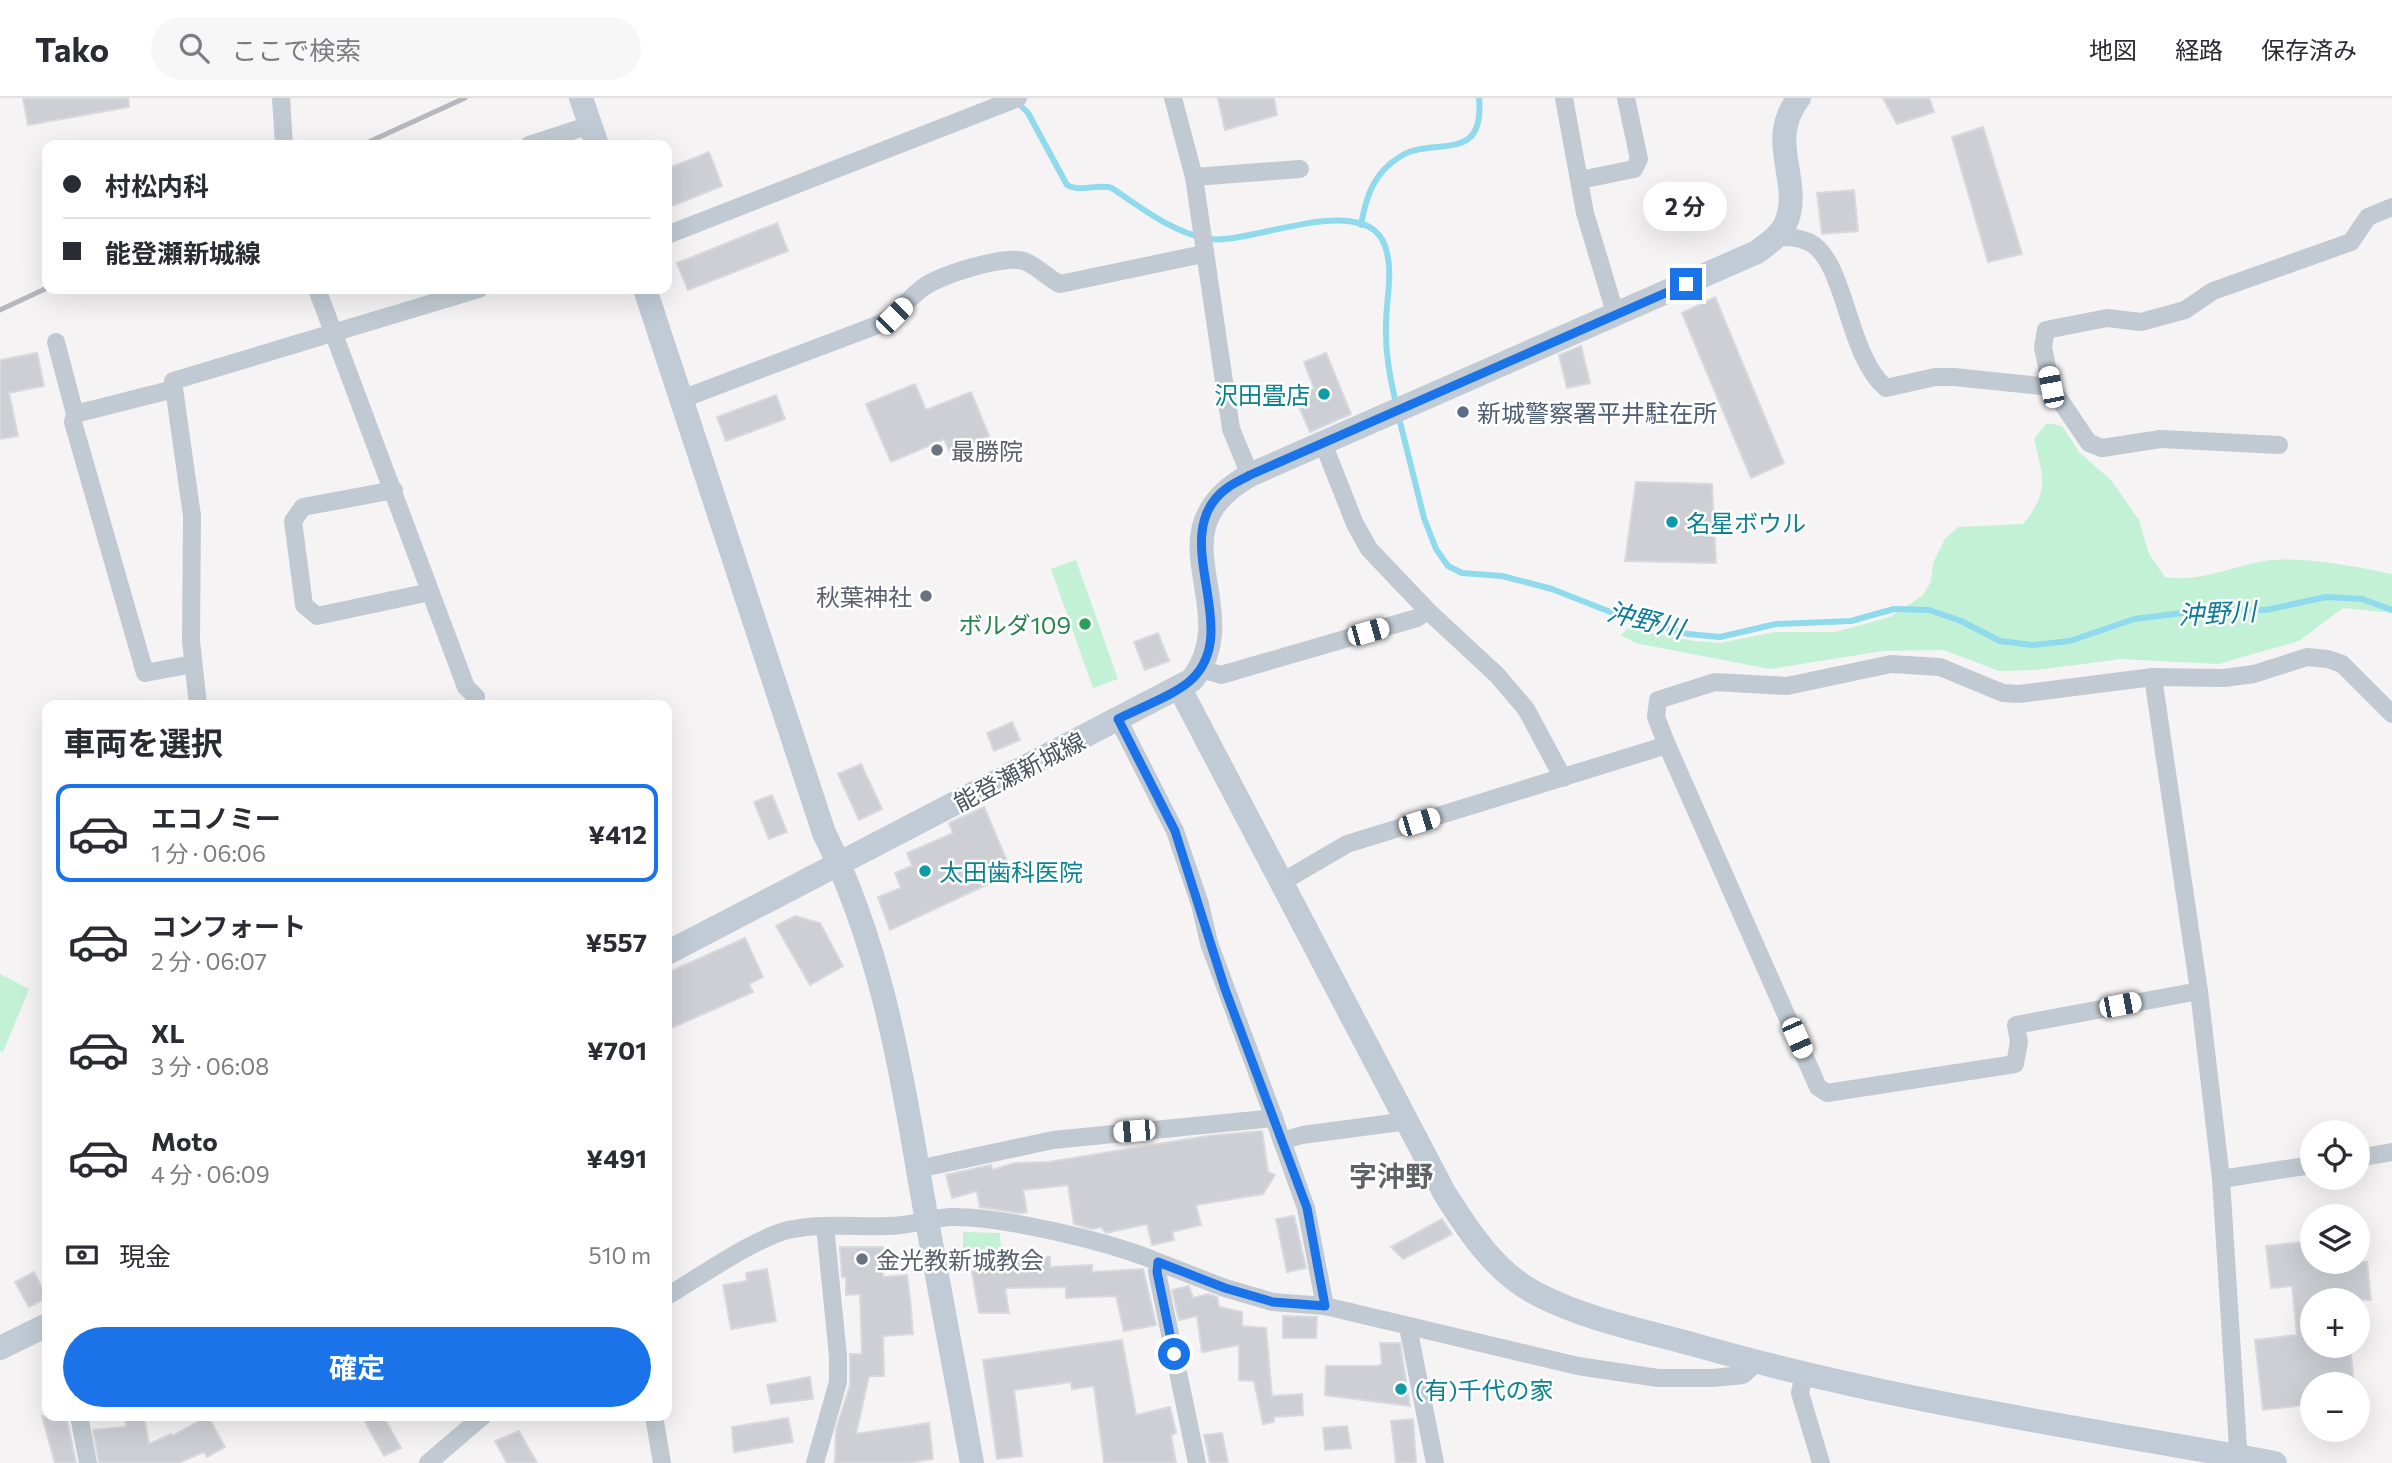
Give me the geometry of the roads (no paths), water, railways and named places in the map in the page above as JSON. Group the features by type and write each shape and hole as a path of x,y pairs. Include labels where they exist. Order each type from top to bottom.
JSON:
{"street":[{"path":"281,98 284,140"},
{"path":"561,140 593,135 581,98"},
{"path":"672,233 1018,98"},
{"path":"1173,98 1194,177 1203,254 1231,429 1250,475"},
{"path":"1564,98 1585,213 1616,316"},
{"path":"1580,180 1634,169 1639,159 1626,98"},
{"path":"1428,611 1417,618 1221,675 1201,668 1209,650 1211,620 1202,558 1202,527 1212,504 1226,488 1250,475 1757,252 1777,237 1785,225 1789,209 1783,135 1786,103"},
{"path":"1194,177 1300,169"},
{"path":"2279,445 2161,439 2102,448 2089,443 2051,387 2043,347 2046,330 2107,318 2141,322 2185,310 2213,291 2351,242 2368,217 2392,207"},
{"path":"1777,237 1798,238 1810,242 1822,253 1846,309 1858,348 1878,381 1886,388 1935,377 2051,387"},
{"path":"682,400 880,324 894,316 922,288 946,276 1013,258 1028,262 1059,284 1203,254"},
{"path":"319,294 466,687 476,697 475,700"},
{"path":"197,700 193,664 192,516 173,381 463,294"},
{"path":"647,294 820,820 839,863 883,994 900,1062 972,1463"},
{"path":"56,342 75,414 73,422 145,673 193,664"},
{"path":"75,414 174,389"},
{"path":"1323,443 1355,524 1369,549 1428,611 1497,675 1526,709 1563,778"},
{"path":"394,490 303,506 293,521 304,605 317,616 430,592"},
{"path":"2199,991 2016,1025 2019,1042 2015,1064 1827,1093 1818,1087 1667,745 1656,718 1658,700 1715,682 1787,686 1891,664 1940,667 2003,693 2020,694 2153,677 2234,677 2254,674 2307,657 2328,659 2342,664 2392,714"},
{"name":"能登瀬新城線","path":"672,950 1179,687 1192,680 1201,668"},
{"path":"2153,677 2199,991 2221,1179 2239,1460"},
{"path":"1179,687 1445,1194 1471,1235 1499,1266 1536,1293 1583,1313 1804,1375 2239,1460 2276,1463"},
{"path":"1118,719 1175,831 1200,904 1214,956 1307,1208 1325,1306"},
{"path":"1282,882 1347,844 1667,745"},
{"path":"918,1169 1053,1140 1274,1118"},
{"path":"1282,1141 1302,1135 1408,1121"},
{"path":"2370,1156 2392,1152"},
{"path":"2221,1179 2300,1167"},
{"path":"672,1293 768,1238 788,1230 825,1226 892,1226 952,1217 1059,1234 1158,1262 1225,1288 1273,1302 1325,1306 1578,1366 1658,1378 1742,1375 1757,1362"},
{"path":"815,1463 838,1382 838,1356 825,1226"},
{"path":"1158,1262 1157,1272 1197,1463"},
{"path":"0,1348 42,1327"},
{"path":"1408,1327 1435,1463"},
{"path":"1804,1375 1800,1393 1821,1463"},
{"path":"80,1421 88,1463"},
{"path":"428,1463 477,1421"},
{"path":"655,1421 662,1463"}],"waterway":[{"name":"沖野川","path":"1361,225 1369,195 1384,169 1401,156 1414,151 1466,141 1474,133 1479,119 1479,98"},
{"path":"1017,102 1028,113 1067,185 1078,188 1112,188 1184,232 1210,239 1228,239 1332,221 1355,222 1374,230 1388,256 1386,345 1396,404"},
{"name":"沖野川","path":"1398,414 1424,518 1436,549 1448,566 1462,573 1502,576 1552,589 1618,615 1688,634 1720,637 1776,624 1851,621 1894,609 1929,610 1961,621 2000,641 2032,645 2070,641 2134,619 2206,610 2266,610 2326,597 2362,599 2392,610"}],"railway":[{"path":"373,140 465,98"},
{"path":"0,310 42,290"}],"place":[{"name":"沢田畳店","path":"1324,394"},
{"name":"新城警察署平井駐在所","path":"1463,412"},
{"name":"最勝院","path":"937,450"},
{"name":"名星ボウル","path":"1672,522"},
{"name":"秋葉神社","path":"926,596"},
{"name":"ボルダ109","path":"1085,624"},
{"name":"太田歯科医院","path":"925,871"},
{"name":"金光教新城教会","path":"862,1259"},
{"name":"(有)千代の家","path":"1401,1389"}],"district":[{"name":"字沖野","path":"1391,1175"}]}
